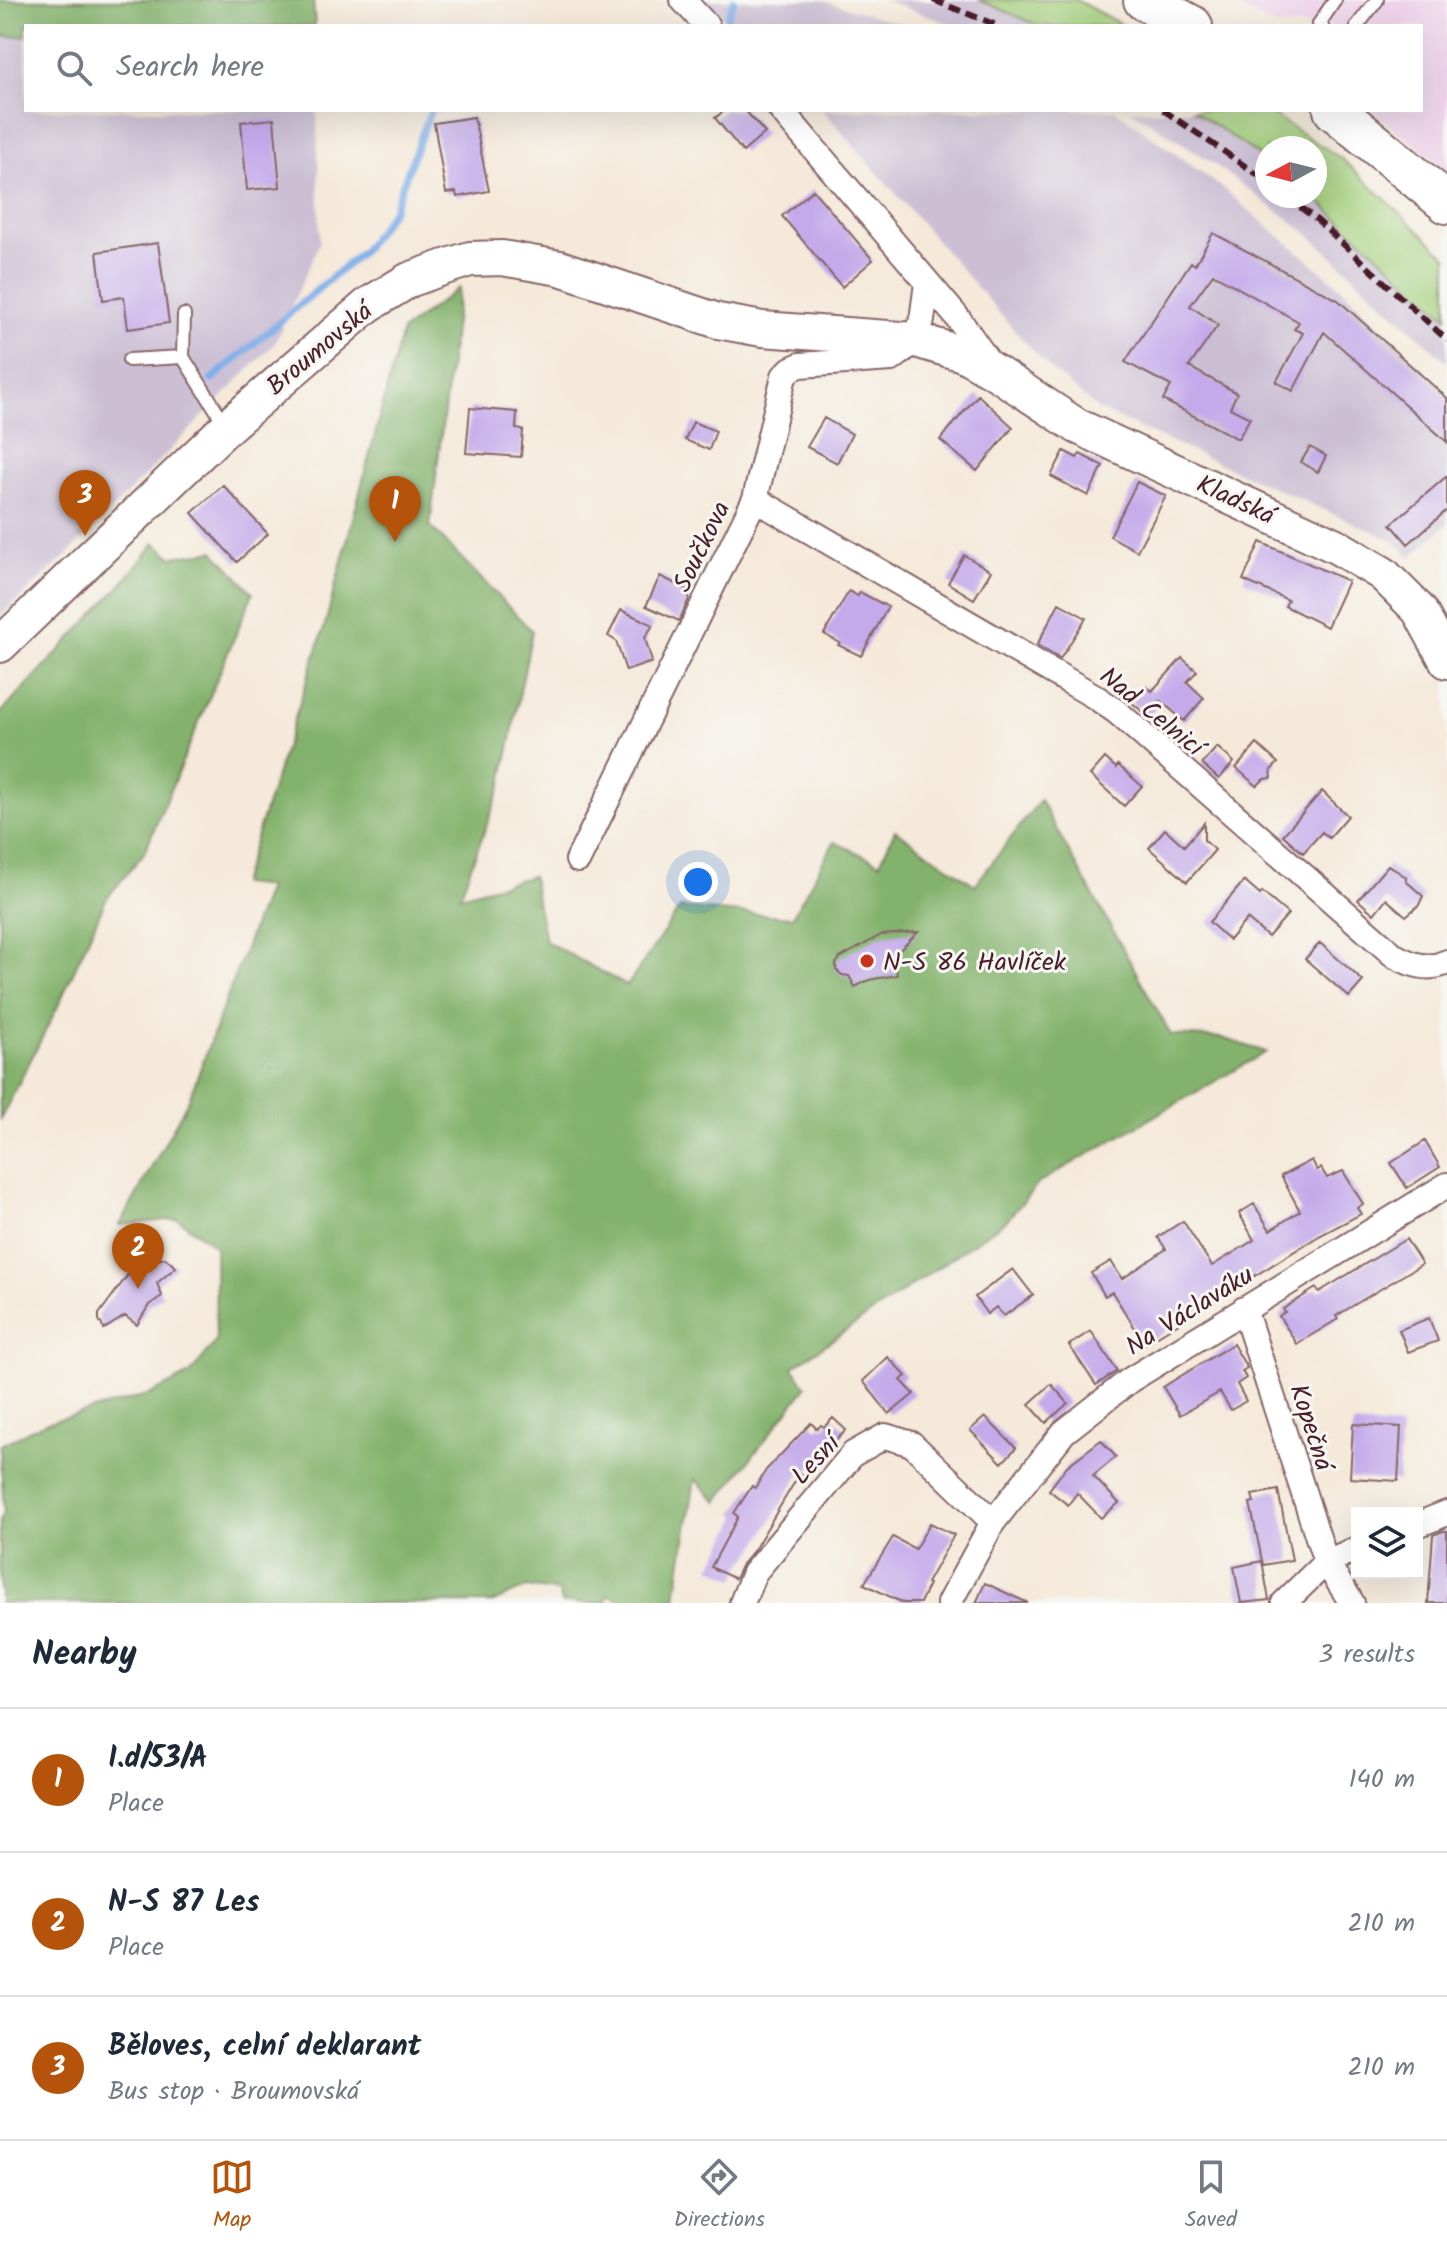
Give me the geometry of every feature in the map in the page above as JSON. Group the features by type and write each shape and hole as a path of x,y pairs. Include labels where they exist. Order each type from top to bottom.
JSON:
{"main road":[{"path":"1144,0 1188,24"},
{"path":"1337,112 1379,138 1447,203"},
{"name":"Broumovská","path":"0,645 227,427 368,305 409,280 470,259 502,258 560,268 718,321"},
{"name":"Kladská","path":"718,321 762,329 916,340 963,354 1077,426 1336,546 1383,574 1419,610 1446,654"}],"street":[{"path":"683,0 705,24"},
{"name":"Kladská","path":"783,112 957,317 995,372"},
{"path":"916,340 927,283"},
{"name":"Součkova","path":"578,860 755,499 784,376 800,365 892,359 916,340"},
{"name":"Nad Celnicí","path":"755,499 1094,696 1117,712 1395,956 1423,967 1440,966 1447,962"},
{"name":"Na Václaváku","path":"949,1603 993,1522 1064,1432 1130,1380 1447,1185"},
{"name":"Kopečná","path":"1244,1309 1326,1562 1352,1603"},
{"name":"Lesní","path":"742,1603 754,1573 853,1454 885,1436 912,1444 993,1522"},
{"path":"1423,1523 1447,1513"},
{"path":"1284,1603 1326,1562 1351,1552"}],"lane":[{"path":"1321,24 1335,0"},
{"path":"1359,24 1377,0"},
{"path":"184,315 183,357 227,427"},
{"path":"129,360 183,357"}],"shaded area":[{"path":"705,0 820,0 901,24 731,24"},
{"path":"884,0 979,0 1035,24 950,24"},
{"path":"1225,0 1447,0 1447,170 1373,112 1423,112 1423,24 1272,24"},
{"path":"0,36 24,36 24,112 317,112 320,242 275,343 68,554 0,616"},
{"path":"825,112 1118,112 1220,186 1338,285 1447,394 1447,524 1411,557 1392,540 1099,410 1022,339"},
{"path":"1134,112 1196,112 1255,153 1255,194"},
{"path":"1327,207 1447,317 1447,362 1306,232 1274,208"}],"green space":[{"path":"0,0 313,0 315,24 24,24 24,36 0,36"},
{"path":"979,0 1076,0 1120,24 1035,24"},
{"path":"1196,112 1268,112 1306,136 1255,136 1255,153"},
{"path":"1327,149 1342,159 1447,257 1447,317 1326,208"},
{"path":"459,288 430,526 532,631 502,784 460,896 532,876 545,941 627,986 680,908 792,917 834,842 880,863 895,830 975,885 1040,800 1171,1035 1222,1038 1266,1052 1040,1182 1007,1220 793,1367 806,1387 717,1502 695,1479 675,1603 627,1603 608,1595 606,1603 562,1603 559,1592 527,1587 491,1603 0,1603 0,1520 4,1512 0,1445 45,1423 151,1394 190,1374 216,1341 215,1246 178,1219 120,1225 189,1099 268,887 241,884 325,625 402,331"},
{"path":"155,543 172,557 214,551 253,593 144,853 106,899 58,1006 0,1120 0,714 121,585"}],"building":[{"path":"722,112 747,112 765,133 743,152 715,118"},
{"path":"474,117 489,191 457,197 456,192 446,193 434,123"},
{"path":"274,119 280,187 247,190 241,122"},
{"path":"813,190 873,260 842,287 782,216"},
{"path":"1213,233 1338,300 1447,398 1447,442 1324,332 1293,391 1276,382 1303,333 1294,329 1299,322 1213,274 1190,306 1218,325 1189,367 1237,393 1230,408 1250,418 1238,439 1163,400 1171,386 1125,362 1191,262 1195,265"},
{"path":"158,243 169,323 128,329 124,297 103,300 97,252"},
{"path":"978,395 1013,427 977,471 940,440"},
{"path":"470,408 517,412 516,429 523,430 521,457 466,453"},
{"path":"824,418 852,434 837,463 807,447"},
{"path":"693,422 716,431 709,450 685,440"},
{"path":"1310,447 1326,456 1318,472 1301,462"},
{"path":"1064,451 1077,458 1080,454 1103,466 1088,496 1051,476"},
{"path":"1447,476 1447,510 1408,544 1391,524"},
{"path":"1137,482 1166,496 1137,551 1110,536"},
{"path":"223,485 268,534 237,562 192,513"},
{"path":"1260,542 1348,581 1327,627 1285,606 1288,600 1243,580"},
{"path":"964,555 991,571 974,599 948,583"},
{"path":"660,576 688,590 689,599 679,621 646,606"},
{"path":"849,591 858,596 860,592 888,607 861,656 824,634"},
{"path":"1059,603 1086,618 1060,659 1037,645"},
{"path":"621,610 653,625 645,638 652,662 626,671 616,641 608,636"},
{"path":"1182,658 1197,671 1187,682 1204,698 1184,721 1161,701 1148,716 1131,702 1146,686 1152,691"},
{"path":"1257,744 1278,763 1271,770 1272,778 1264,779 1257,786 1236,768"},
{"path":"1217,747 1234,762 1219,779 1202,764"},
{"path":"1105,758 1142,786 1124,806 1090,775"},
{"path":"1322,791 1348,816 1329,838 1322,832 1303,853 1283,835"},
{"path":"1204,823 1204,840 1215,850 1187,882 1149,848 1165,829 1184,846"},
{"path":"1388,865 1406,877 1406,881 1423,896 1419,905 1406,916 1386,899 1374,914 1358,900"},
{"path":"1244,881 1288,914 1268,937 1247,919 1229,940 1209,922"},
{"name":"N-S 86 Havlíček","path":"918,932 895,955 897,975 869,980 855,987 849,976 836,970 840,958 881,935"},
{"path":"1320,943 1363,981 1349,997 1305,959"},
{"path":"1425,1141 1440,1167 1407,1188 1391,1163"},
{"path":"1312,1160 1317,1170 1321,1168 1327,1178 1343,1171 1363,1204 1357,1208 1361,1214 1319,1236 1145,1344 1112,1292 1105,1296 1091,1273 1111,1261 1122,1279 1166,1249 1158,1237 1183,1221 1212,1266 1254,1240 1239,1213 1254,1204 1270,1230 1300,1211 1281,1176"},
{"path":"1406,1239 1422,1264 1336,1316 1338,1319 1297,1344 1279,1316 1285,1312 1283,1309 1316,1288 1319,1292"},
{"path":"165,1258 176,1267 157,1283 162,1296 149,1305 137,1325 125,1316 104,1329 99,1314 130,1272 143,1263"},
{"path":"1013,1269 1033,1295 1004,1316 996,1307 987,1314 975,1297"},
{"path":"1429,1318 1438,1341 1408,1352 1399,1330"},
{"path":"1091,1331 1117,1371 1096,1385 1069,1345"},
{"path":"1233,1344 1247,1368 1242,1371 1246,1378 1237,1384 1246,1401 1231,1410 1220,1392 1180,1415 1163,1387"},
{"path":"888,1357 906,1376 901,1380 914,1394 889,1414 863,1381"},
{"path":"1051,1384 1068,1403 1046,1423 1029,1404"},
{"path":"985,1417 1016,1448 1002,1463 970,1430"},
{"path":"833,1418 846,1430 803,1476 800,1473 735,1579 711,1567 738,1517 734,1513 752,1486 755,1488 766,1470 811,1423 817,1429"},
{"path":"1353,1424 1401,1427 1398,1481 1350,1478"},
{"path":"1101,1440 1116,1457 1093,1476 1119,1503 1101,1518 1077,1493 1068,1505 1049,1490 1067,1466"},
{"path":"1278,1490 1292,1560 1263,1565 1250,1503 1254,1502 1252,1495"},
{"path":"930,1523 954,1535 927,1583 920,1603 903,1603 864,1584 893,1537 915,1549"},
{"path":"1447,1531 1447,1603 1428,1603 1433,1535"},
{"path":"1262,1561 1269,1600 1241,1603 1234,1567"},
{"path":"985,1583 1028,1603 976,1603"}],"waterway":[{"path":"725,24 734,0"},
{"path":"211,380 363,251 393,210 430,112"}],"railway":[{"path":"933,0 994,24"},
{"path":"1166,112 1255,173"},
{"path":"1302,208 1447,340"}],"place":[{"name":"Běloves, celní deklarant","path":"85,536"},
{"name":"I.d/53/A","path":"395,542"},
{"name":"N-S 86 Havlíček","path":"867,961"},
{"name":"N-S 87 Les","path":"138,1289"}]}
